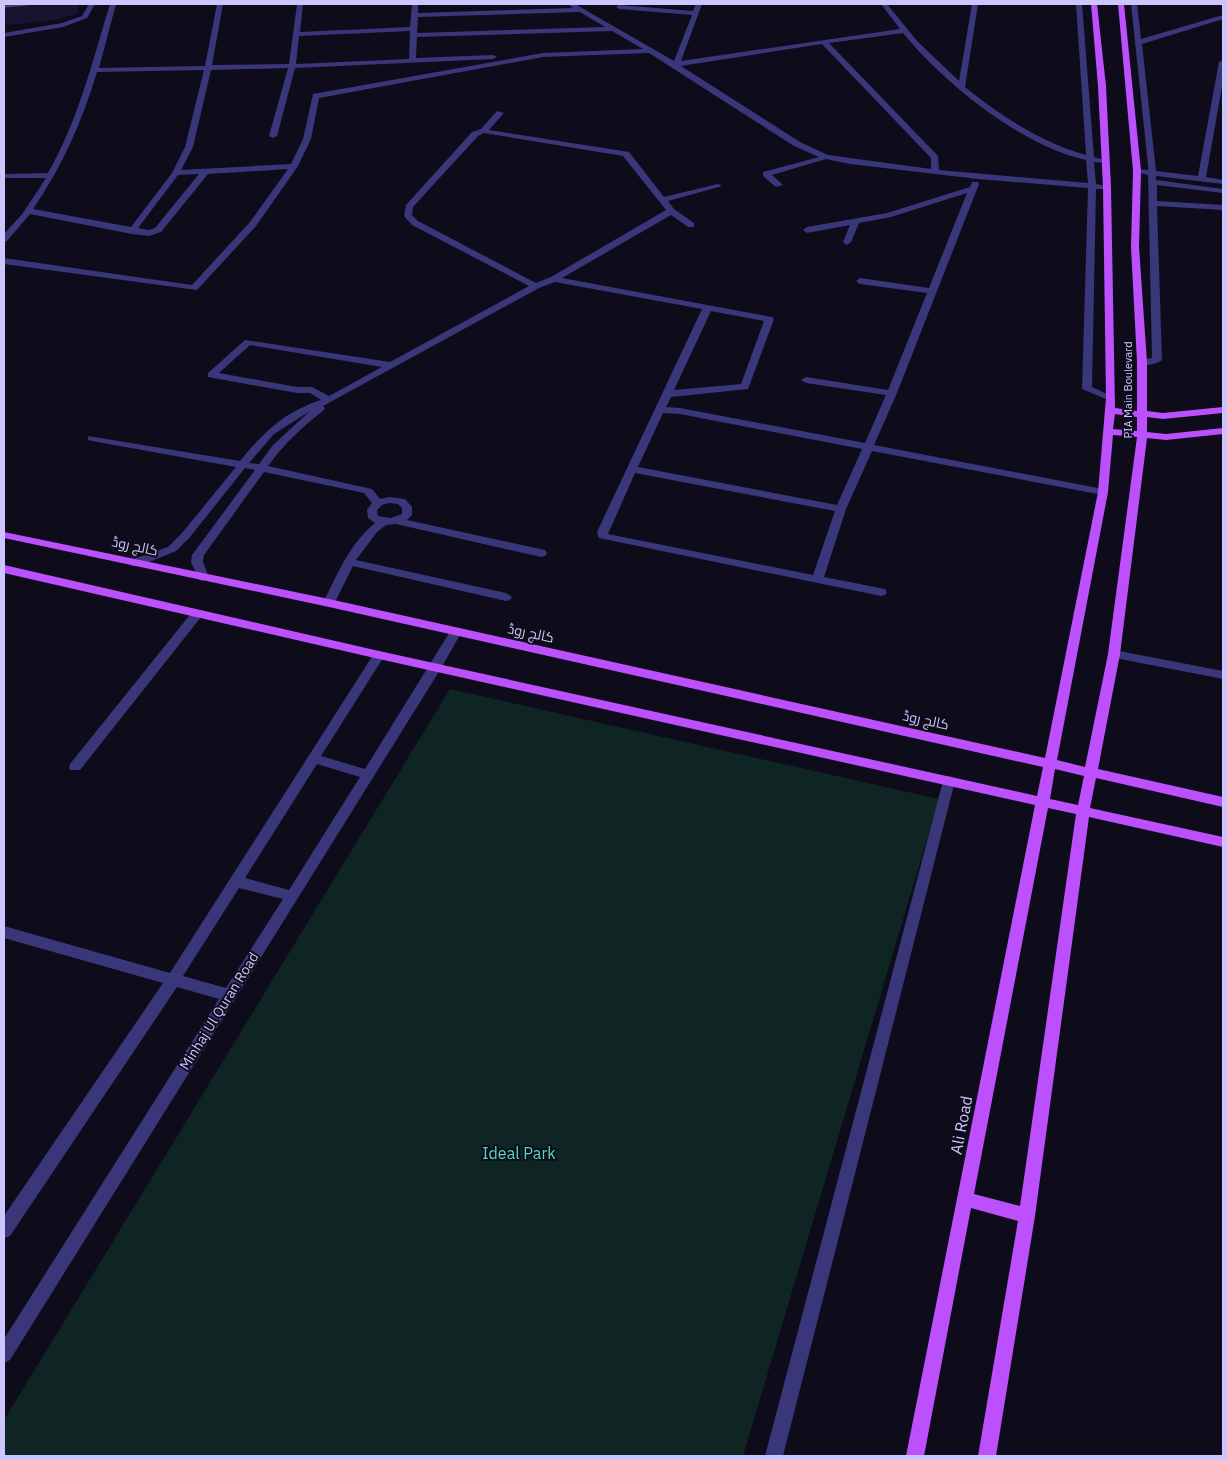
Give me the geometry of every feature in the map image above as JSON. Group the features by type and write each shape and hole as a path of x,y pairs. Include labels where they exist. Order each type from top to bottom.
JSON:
{"main road":[{"name":"PIA Main Boulevard","path":"1051,764 1103,492 1110,432 1107,187 1102,86 1094,4"},
{"name":"PIA Main Boulevard","path":"1083,811 1114,654 1142,436 1143,415 1142,362 1135,247 1137,171 1121,4"},
{"path":"1110,411 1143,415 1177,416 1223,410"},
{"path":"1110,432 1142,436 1178,437 1223,431"},
{"name":"کالج روڈ","path":"4,534 329,603 455,633 1090,773"},
{"path":"4,570 1223,842"},
{"name":"Ali Road","path":"915,1456 1051,764"},
{"path":"1090,773 1223,802"},
{"path":"988,1456 1027,1216 1083,811"},
{"path":"965,1199 1027,1216"}],"street":[{"path":"4,34 64,25 85,16 92,4"},
{"path":"4,239 28,211 52,175 65,150 93,70 113,4"},
{"path":"132,231 176,174 189,147 208,68 220,4"},
{"path":"278,119 292,66 300,4"},
{"path":"412,61 415,4"},
{"path":"571,4 675,65 797,144 826,157 850,162 978,177 1107,187"},
{"path":"675,65 699,4"},
{"path":"884,4 903,31 961,88 1007,121 1078,157 1105,161"},
{"path":"961,88 975,4"},
{"path":"1079,4 1092,186 1087,389 1111,398"},
{"path":"1134,4 1153,177 1154,203 1157,360 1142,362"},
{"path":"619,7 696,13"},
{"path":"414,15 581,10"},
{"path":"1137,43 1223,17"},
{"path":"1212,21 1223,27"},
{"path":"297,34 613,29"},
{"path":"675,65 903,31"},
{"path":"824,42 935,158 935,172"},
{"path":"93,70 292,66 649,51"},
{"path":"4,261 194,288 253,224 294,166 307,139 316,96 543,55"},
{"path":"1202,179 1222,78 1223,62"},
{"path":"500,113 484,131 469,139 409,207 408,216 415,223 536,286"},
{"path":"484,131 626,154 671,211 692,225"},
{"path":"779,185 766,174 826,157"},
{"path":"176,174 294,166"},
{"path":"1137,171 1153,177 1223,191"},
{"path":"28,211 149,233 158,230 204,173"},
{"path":"4,176 52,175"},
{"path":"817,580 841,509 870,448 978,177"},
{"path":"1153,177 1223,182"},
{"path":"662,200 718,186"},
{"path":"807,230 916,208 974,190"},
{"path":"1154,203 1223,208"},
{"path":"135,563 172,549 186,535 264,438 279,424 306,409 326,401 536,286 554,279 671,211"},
{"path":"847,242 856,221"},
{"path":"4,226 17,226"},
{"path":"554,279 697,304 707,309 768,319 745,387 666,394"},
{"path":"860,281 932,291"},
{"path":"707,309 602,532 603,536 881,592"},
{"path":"326,401 312,390 296,390 211,375 248,342 390,365"},
{"path":"806,380 892,393"},
{"path":"203,577 197,562 198,555 261,468 287,436 326,401"},
{"path":"658,410 680,411 1103,492"},
{"path":"92,438 261,468 368,491 378,503"},
{"path":"632,469 841,509"},
{"path":"398,521 407,515 408,507 401,501 389,500 378,503 372,510 373,518 383,522 398,521 541,553"},
{"path":"329,603 350,562 371,530 383,522"},
{"path":"350,562 506,596"},
{"path":"75,767 197,614"},
{"name":"Minhaj Ul Quran Road","path":"4,1354 436,667 455,633"},
{"path":"1114,654 1223,675"},
{"path":"4,1230 174,979 380,655"},
{"path":"315,759 368,775"},
{"path":"774,1456 949,781"},
{"path":"235,881 292,896"},
{"path":"4,932 228,995"}],"green space":[{"name":"Ideal Park","path":"450,689 939,799 743,1456 4,1456 4,1420"}],"building":[{"path":"4,4 35,4 4,7"}]}
